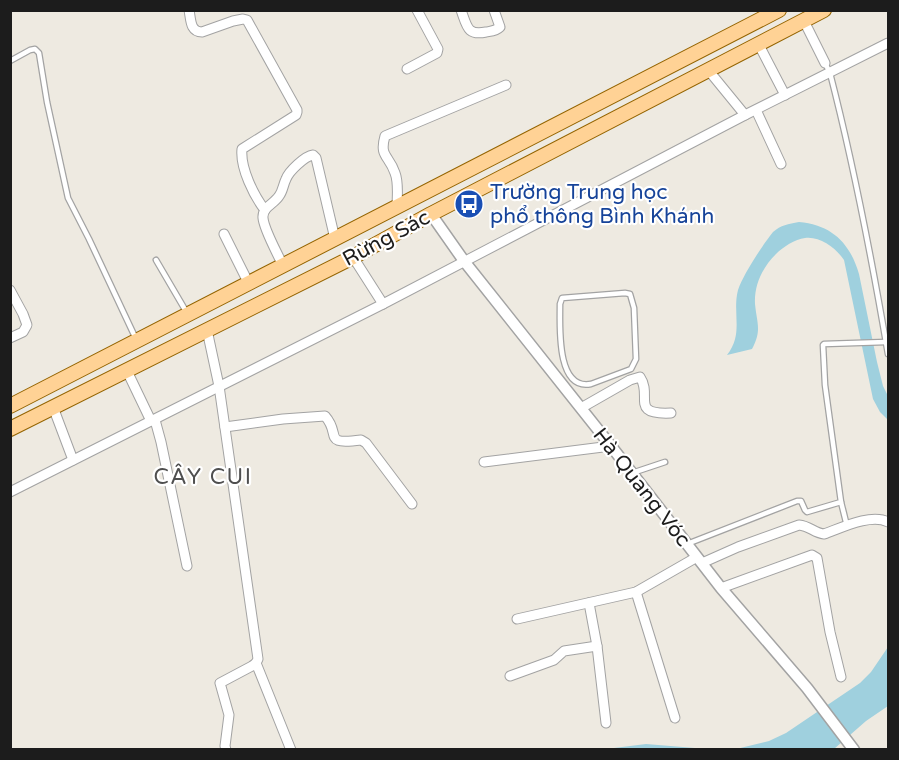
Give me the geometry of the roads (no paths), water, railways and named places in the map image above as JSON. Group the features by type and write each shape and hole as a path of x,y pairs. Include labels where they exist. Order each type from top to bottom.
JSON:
{"main road":[{"name":"Rừng Sác","path":"10,406 779,10"},
{"name":"Rừng Sác","path":"10,429 55,412 355,262 433,217 709,71 762,50 824,10"},
{"path":"419,196 433,217"}],"street":[{"path":"189,10 192,27 198,32 239,19 247,20 297,110 296,115 242,149 242,157 253,191 265,210"},
{"path":"407,69 437,53 438,49 417,10"},
{"path":"461,10 468,27 477,34 497,30 500,27 494,10"},
{"path":"804,21 825,63"},
{"path":"10,492 71,456 153,421 681,150 756,110 783,91 830,73 888,43"},
{"path":"762,50 783,91"},
{"path":"709,71 745,115"},
{"path":"397,208 395,174 382,148 385,136 506,85"},
{"path":"756,110 781,164"},
{"path":"284,266 263,218 265,210 280,195 288,175 309,155 314,155 316,158 335,239"},
{"name":"Hà Quang Vóc","path":"433,217 464,261 556,362 580,408 721,588 807,688 854,750"},
{"path":"224,234 249,284"},
{"path":"355,262 383,304"},
{"path":"10,290 27,324 23,332 10,338"},
{"path":"208,335 219,386 258,659 256,663 291,750"},
{"path":"129,375 153,421 161,442 187,566"},
{"path":"580,408 630,380 640,377 643,380 644,401 648,410 671,413"},
{"path":"55,412 71,456"},
{"path":"225,427 325,416 334,438 340,442 361,440 366,443 412,504"},
{"path":"484,462 611,446"},
{"path":"517,619 636,592 699,560 799,525 824,534 876,518 888,522"},
{"path":"721,588 812,555 815,556 841,677"},
{"path":"636,592 675,718"},
{"path":"589,603 597,646 606,723"},
{"path":"510,676 554,660 564,651 597,646"},
{"path":"226,750 229,715 220,683 256,663"}],"lane":[{"path":"10,62 30,50 35,49 39,53 68,198 137,342"},
{"path":"825,63 830,73 848,145 888,354"},
{"path":"156,260 188,315"},
{"path":"630,294 634,308 636,359 631,369 585,385 576,383 556,362 562,298 630,294"},
{"path":"847,526 825,385 823,345 886,342"},
{"path":"632,473 665,462"},
{"path":"687,544 798,500 807,512 842,502"}],"water":[{"path":"799,222 821,227 830,232 845,245 855,263 877,362 888,396 888,420 880,412 873,399 844,260 837,251 822,241 811,238 797,240 771,259 760,276 756,290 758,327 752,349 727,355 735,339 738,290 744,276 773,232 782,226"},
{"path":"888,647 888,706 866,721 834,749 732,750 769,741 786,733 860,683 871,672"},
{"path":"646,744 707,749 606,749"}],"place":[{"name":"Trường Trung học phổ thông Bình Khánh","path":"469,204"}],"district":[{"name":"CÂY CUI","path":"203,476"}]}
